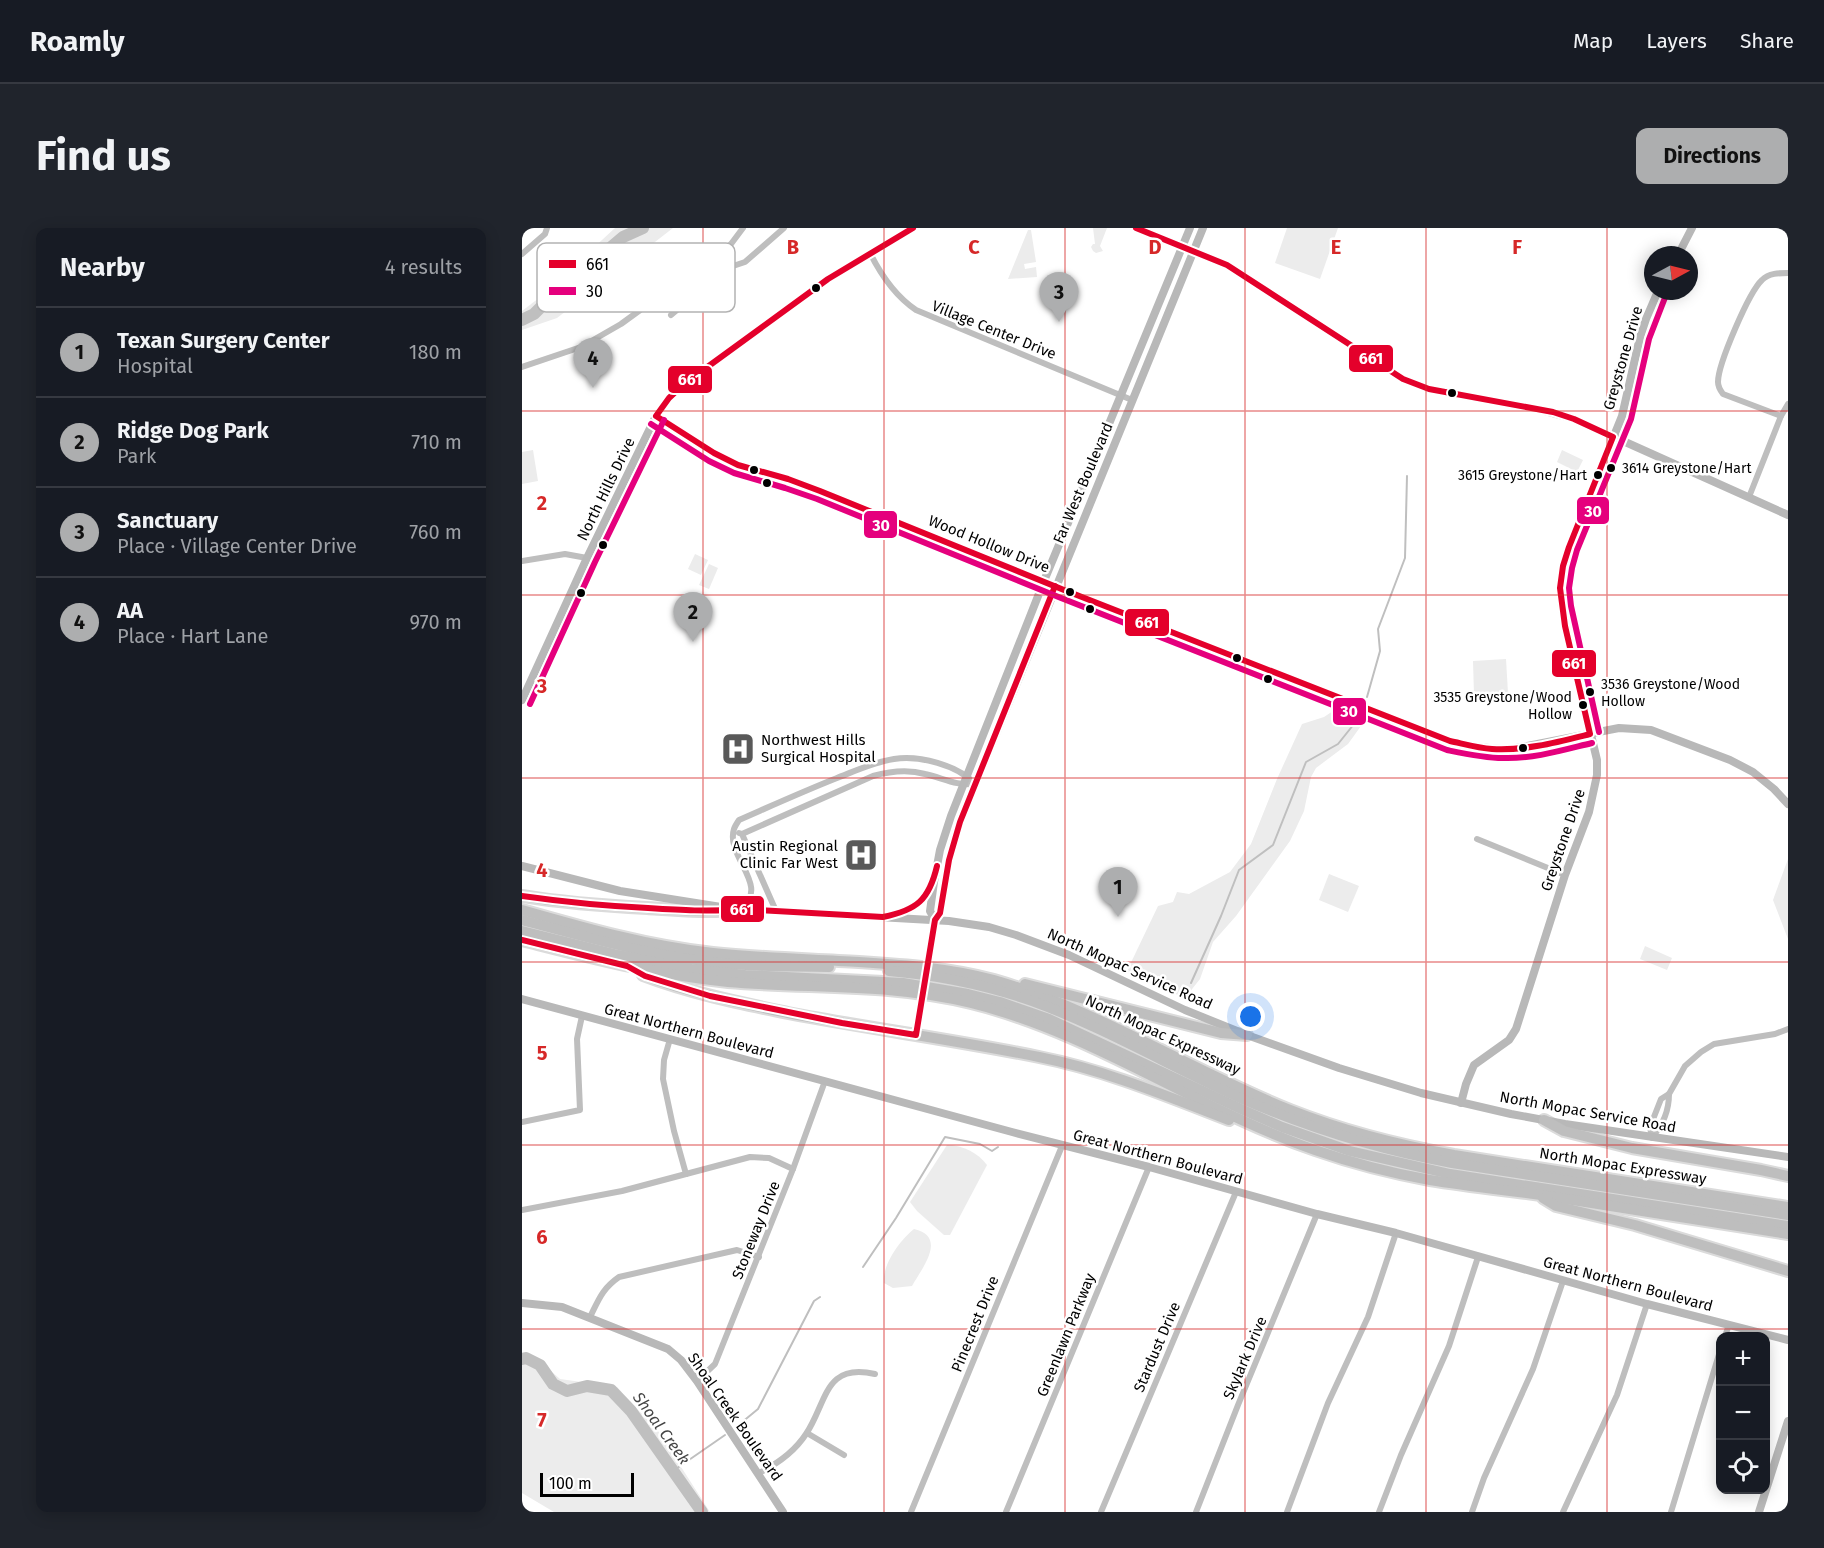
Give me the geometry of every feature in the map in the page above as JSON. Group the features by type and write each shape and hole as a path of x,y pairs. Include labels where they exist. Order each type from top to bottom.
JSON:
{"highway":[{"path":"522,896 591,905 681,910 741,909"},
{"name":"North Mopac Expressway","path":"522,910 644,942 713,953 907,965 950,970 993,980 1076,1010 1289,1109 1358,1133 1454,1155 1788,1207"},
{"path":"522,920 662,954 746,965 850,968 899,972 951,980 1002,992 1072,1017 1245,1100 1333,1134 1386,1149 1452,1163 1788,1215"},
{"path":"522,931 618,955 692,969 746,975 903,983 968,994 1000,1002 1049,1020 1241,1110 1350,1151 1450,1174 1788,1226"},
{"path":"522,939 627,966 728,981 906,992 968,1002 1003,1012 1062,1034 1265,1131"},
{"path":"713,953 732,960 771,965"},
{"path":"627,966 645,976 710,996 746,1004 842,1023 917,1029 1083,1067 1234,1122 1387,1171 1788,1234"},
{"path":"993,980 1020,983 1221,1033 1247,1035"},
{"path":"1544,1120 1564,1131 1632,1148 1788,1176"},
{"path":"1538,1195 1556,1206 1635,1225 1788,1271"}],"street":[{"path":"522,254 545,234 547,228"},
{"path":"732,243 742,228"},
{"path":"735,265 745,262 784,228"},
{"name":"North Hills Drive","path":"522,700 587,558 656,416 669,398 684,384 828,279 913,228"},
{"path":"1136,228 1227,265 1403,379 1429,389 1553,412 1574,419 1788,514"},
{"name":"Far West Boulevard","path":"935,920 930,911 940,850 967,774 1190,228"},
{"name":"Far West Boulevard","path":"917,1029 935,920 940,913 949,860 960,822 1203,228"},
{"path":"1683,246 1692,228"},
{"name":"Village Center Drive","path":"870,253 891,287 916,310 1132,400"},
{"path":"1781,416 1723,394 1719,389 1718,381 1726,349 1761,280 1771,274 1788,273"},
{"name":"Greystone Drive","path":"1461,1103 1474,1065 1509,1041 1515,1029 1565,875 1596,789 1597,760 1564,626 1560,588 1563,566 1569,548 1622,416 1646,319 1654,300"},
{"path":"522,367 581,347 638,312"},
{"path":"671,315 675,312"},
{"path":"1749,497 1781,416 1788,404"},
{"name":"Wood Hollow Drive","path":"656,416 714,453 738,465 820,491 1450,741 1494,750 1511,749 1619,728 1651,730 1730,760 1753,772 1788,804"},
{"path":"522,561 565,554 587,558"},
{"path":"741,909 749,902 752,892 733,843 734,829 739,820 844,775 895,759 927,760 967,774 975,784"},
{"path":"741,834 873,776 899,771 922,773 963,785 975,784"},
{"path":"844,775 853,786"},
{"path":"734,829 741,834 776,911"},
{"path":"1477,839 1565,875"},
{"name":"North Mopac Service Road","path":"525,866 620,891 670,900 741,909 935,920 989,927 1041,944 1247,1035 1339,1068 1421,1093 1544,1120 1788,1157"},
{"path":"883,917 902,914 914,908 924,899 934,882"},
{"name":"Great Northern Boulevard","path":"522,999 1062,1146 1396,1233 1647,1304 1788,1340"},
{"path":"522,1122 580,1110 577,1039 582,1016"},
{"path":"1652,1138 1659,1129 1669,1105 1668,1094 1685,1066 1701,1052 1714,1044 1775,1034 1788,1029"},
{"path":"670,1039 664,1060 663,1079 686,1174"},
{"name":"Stoneway Drive","path":"697,1381 716,1364 794,1169 825,1081"},
{"name":"Pinecrest Drive","path":"911,1512 1062,1146"},
{"path":"522,1210 622,1191 750,1157 769,1158 794,1169"},
{"name":"Greenlawn Parkway","path":"1006,1512 1149,1167"},
{"name":"Stardust Drive","path":"1101,1512 1236,1192"},
{"name":"Skylark Drive","path":"1196,1512 1317,1214"},
{"path":"1287,1512 1328,1403 1368,1317 1396,1233"},
{"path":"590,1317 607,1285 619,1277 737,1250 759,1257"},
{"path":"1379,1512 1401,1455 1449,1346 1478,1257"},
{"path":"1472,1512 1484,1478 1533,1369 1563,1281"},
{"name":"Shoal Creek Boulevard","path":"522,1303 562,1307 668,1349 681,1360 697,1381 783,1512"},
{"path":"1563,1512 1617,1395 1647,1304"},
{"path":"1726,1332 1728,1325"},
{"path":"1671,1512 1716,1364"},
{"path":"759,1473 794,1449 807,1433 835,1379 845,1374 862,1371 875,1374"},
{"path":"1759,1512 1788,1421"},
{"path":"807,1433 844,1455"}],"shaded area":[{"path":"615,228 673,228 654,243 599,243"},
{"path":"1093,228 1107,228 1100,246 1103,251 1096,253 1091,247 1095,244"},
{"path":"1287,228 1338,228 1320,279 1275,263"},
{"path":"1028,230 1031,230 1036,262 1024,264 1025,269 1036,267 1037,277 1008,279"},
{"path":"537,300 537,312 565,312 557,318 522,330 522,311"},
{"path":"533,450 538,481 522,484 522,452"},
{"path":"1562,450 1583,460 1577,472 1557,462"},
{"path":"695,554 708,560 701,575 688,569"},
{"path":"709,564 718,568 709,589 699,585"},
{"path":"1506,659 1508,693 1474,695 1473,661"},
{"path":"1336,709 1366,719 1348,744 1316,768 1311,777 1304,811 1290,841 1236,916 1213,942 1200,979 1185,998 1126,973 1158,906 1173,902 1177,892 1189,894 1230,872 1251,844 1302,724 1324,717"},
{"path":"1788,859 1788,939 1773,900"},
{"path":"1329,874 1359,886 1348,912 1319,900"},
{"path":"1645,946 1672,958 1667,970 1640,959"},
{"path":"947,1145 959,1146 970,1151 987,1165 950,1235 944,1235 910,1202"},
{"path":"914,1229 924,1233 929,1239 931,1246 929,1254 912,1286 893,1288 884,1283 886,1269 898,1246"},
{"path":"534,1356 560,1379 617,1387 658,1431 710,1512 554,1512 522,1493 522,1358"}],"waterway":[{"path":"616,243 623,237 643,228"},
{"path":"522,320 537,311"},
{"path":"1367,697 1380,651 1378,629 1405,558 1407,476"},
{"path":"1191,983 1239,870 1273,845 1306,762 1338,744 1358,719"},
{"path":"863,1267 945,1137 980,1144 992,1151 998,1147"},
{"path":"741,1423 758,1409 814,1301 820,1297"},
{"name":"Shoal Creek","path":"522,1359 526,1358 540,1365 553,1384 567,1391 587,1386 611,1390 631,1411 702,1512"},
{"path":"673,1471 725,1435"}],"transit line":[{"name":"661","path":"913,228 828,279 684,384 669,398 656,416 714,453 738,465 820,491 1064,590 1450,741 1482,748 1517,749 1590,734 1565,626 1560,588 1569,547 1613,437 1553,412 1429,389 1403,379 1227,265 1136,228"},
{"name":"30","path":"1599,732 1571,606 1569,588 1572,568 1577,550 1631,419 1649,339 1664,300"},
{"name":"30","path":"530,704 595,562 664,420"},
{"name":"30","path":"651,424 709,461 734,473 817,499 1447,750 1482,757 1515,758 1548,754 1592,743"},
{"name":"661","path":"522,940 627,966 645,976 710,996 842,1023 916,1035 935,920 940,913 949,860 960,822 1055,586"},
{"name":"661","path":"522,896 632,907 694,910 741,909 883,917 905,911 920,902 930,887 937,866"}],"place":[{"name":"Sanctuary","path":"1059,322"},
{"name":"AA","path":"593,388"},
{"name":"3614 Greystone/Hart","path":"1611,468"},
{"name":"3615 Greystone/Hart","path":"1598,475"},
{"name":"Ridge Dog Park","path":"693,642"},
{"name":"3536 Greystone/Wood Hollow","path":"1590,692"},
{"name":"3535 Greystone/Wood Hollow","path":"1583,705"},
{"name":"Northwest Hills Surgical Hospital","path":"738,749"},
{"name":"Austin Regional Clinic Far West","path":"861,855"},
{"name":"Texan Surgery Center","path":"1118,917"}]}
